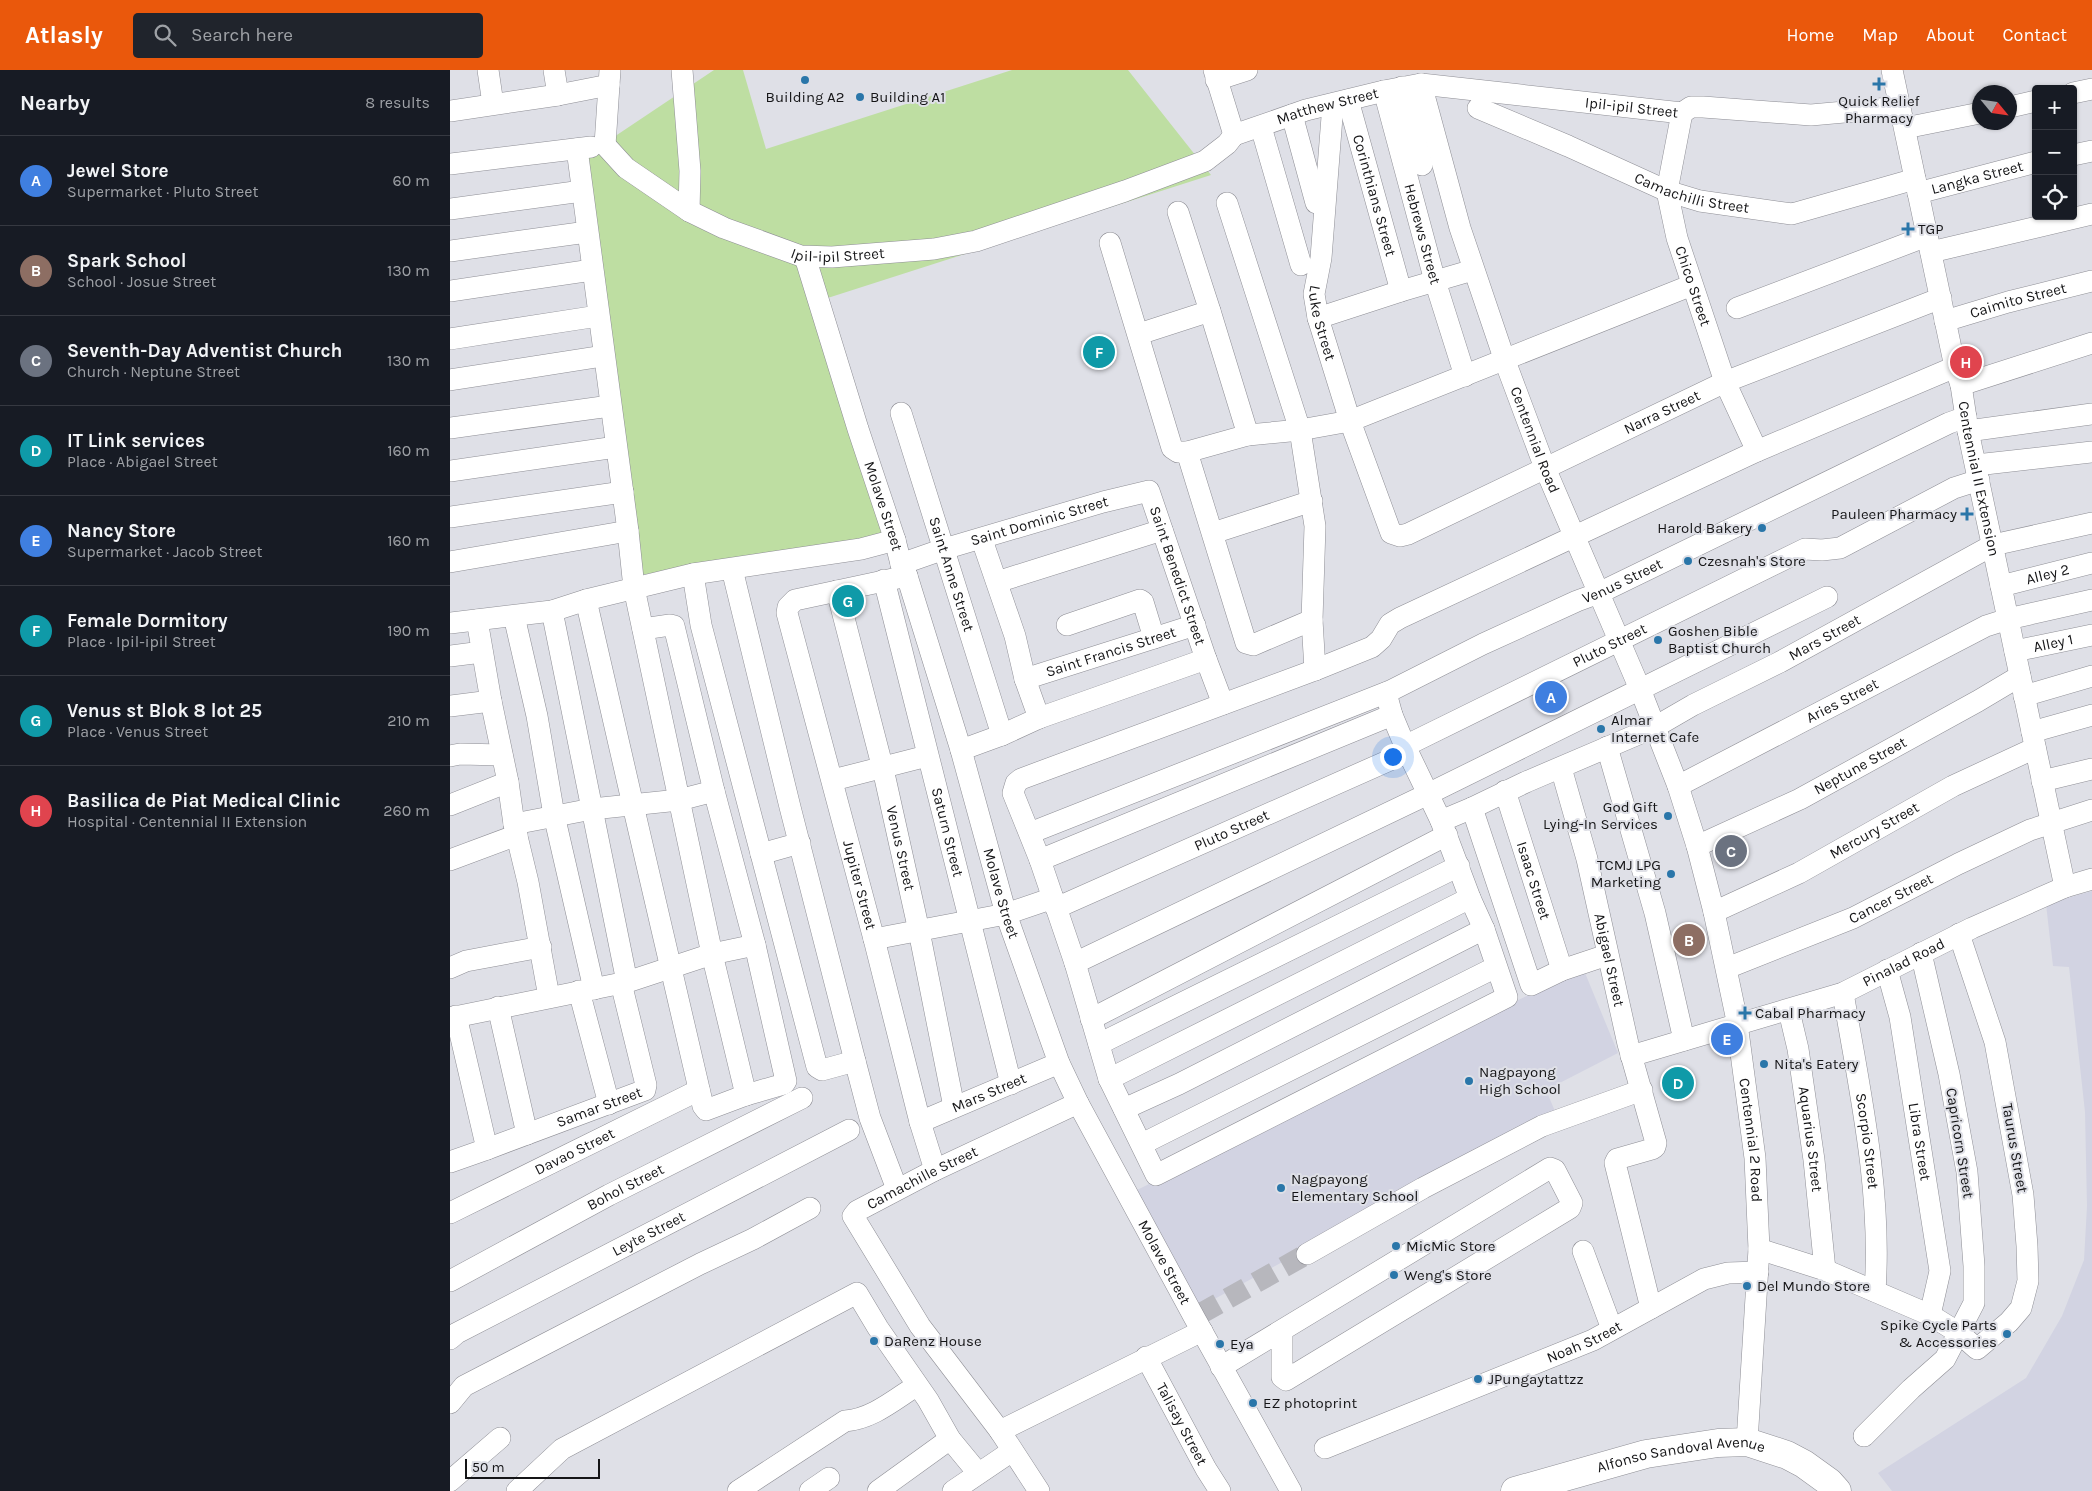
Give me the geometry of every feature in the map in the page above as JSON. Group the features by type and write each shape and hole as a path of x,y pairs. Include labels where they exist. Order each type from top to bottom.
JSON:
{"main road":[{"name":"Alfonso Sandoval Avenue","path":"1515,1491 1646,1454 1718,1443 1747,1442 1780,1453 1804,1464 1838,1491"}],"street":[{"path":"488,70 493,104"},
{"path":"554,70 558,95"},
{"path":"682,70 690,170 690,211"},
{"path":"1234,135 1215,75 1247,70"},
{"name":"Centennial II Extension","path":"1892,70 2065,887"},
{"path":"450,111 558,95 610,78 604,145 450,164"},
{"path":"1402,87 1422,165"},
{"name":"Ipil-ipil Street","path":"1402,87 1494,91 1682,113 1691,107 1703,107 1811,115 1900,106"},
{"name":"Matthew Street","path":"1234,135 1292,115 1402,87"},
{"name":"Centennial Road","path":"1402,87 1473,270 1545,468 1640,689 1678,786"},
{"name":"Hebrews Street","path":"1402,87 1435,281 1465,376"},
{"path":"2077,92 2092,89"},
{"name":"Corinthians Street","path":"1340,102 1401,291"},
{"name":"Luke Street","path":"1340,102 1321,258 1314,294 1318,318 1350,421 1391,533"},
{"path":"2017,105 2032,102"},
{"name":"Camachilli Street","path":"1478,108 1667,191 1700,201 1792,214 1917,186"},
{"name":"Chico Street","path":"1682,113 1667,191 1677,238 1725,382 1757,451"},
{"path":"1292,115 1316,202"},
{"path":"1905,128 1972,115"},
{"path":"1261,127 1301,265"},
{"name":"Ipil-ipil Street","path":"604,145 626,168 690,211 724,228 805,257 832,257 934,248 976,241 1125,191 1205,161 1227,144 1234,135"},
{"path":"577,149 634,588 712,954 746,1095"},
{"path":"2077,154 2092,151"},
{"name":"Langka Street","path":"1917,186 2032,163"},
{"path":"661,192 690,170"},
{"path":"450,209 582,191"},
{"path":"1227,203 1300,430 1316,526 1312,620 1315,670"},
{"path":"1178,212 1248,435"},
{"path":"1737,308 1929,244 2092,214"},
{"path":"450,251 587,232"},
{"path":"1110,243 1172,448 1178,452 1187,452 1248,435 1300,430 1350,421 1505,361 1692,285"},
{"name":"Molave Street","path":"805,257 961,750 1006,914 1059,1063 1078,1103 1198,1321 1221,1367 1291,1491"},
{"path":"450,291 592,270"},
{"path":"1318,318 1473,270"},
{"name":"Caimito Street","path":"1946,321 2008,302 2092,281"},
{"name":"Narra Street","path":"1391,533 1400,536 1408,534 1725,382 1940,298"},
{"path":"1139,334 1210,311"},
{"path":"450,339 598,316"},
{"path":"1386,693 1392,715 1444,828 1470,898 1484,929 1507,996 1156,1175 1109,1079 1075,963 1040,860 1013,793 1016,783 1021,779 1372,647 1381,639 1390,624 1400,618 1757,451 1958,376 2092,342"},
{"path":"450,380 604,356"},
{"path":"450,428 610,406"},
{"name":"Saint Anne Street","path":"901,413 1002,735"},
{"name":"Venus Street","path":"1030,833 1386,693 1482,644 1599,592 1931,432 1967,424 2092,414"},
{"path":"450,471 616,447"},
{"path":"1187,452 1246,644 1253,645 1312,620"},
{"name":"Pluto Street","path":"1054,903 1407,749 1620,642 1674,612 1759,573 1805,549 1840,548 1954,488 1977,472 2092,452"},
{"name":"Saint Dominic Street","path":"791,602 884,580 944,549 982,540 1104,502 1146,491 1150,492"},
{"path":"450,517 623,492"},
{"name":"Saint Benedict Street","path":"1150,492 1223,704"},
{"path":"1213,533 1312,501"},
{"name":"Mars Street","path":"1091,1019 1444,828 1472,808 1505,791 1655,727 1693,705 1780,662 1992,545 2092,523"},
{"path":"997,582 1162,530"},
{"path":"450,562 628,532"},
{"path":"450,624 552,611 586,600 693,574 861,549 895,540"},
{"path":"982,540 1015,636 1025,679 1039,718"},
{"name":"Alley 2","path":"2001,586 2092,563"},
{"path":"732,569 870,1118 897,1189"},
{"path":"693,574 701,625 817,1067 822,1070 855,1061"},
{"name":"Saturn Street","path":"884,580 1011,1084"},
{"name":"Venus Street","path":"837,591 882,769 919,931 954,1107"},
{"path":"1075,963 1428,794 1826,597"},
{"path":"586,600 699,1090 703,1106 706,1110 746,1095 784,1084 786,1081 755,945 714,791 674,626 670,624 643,629"},
{"path":"1067,625 1140,600 1143,602 1154,638"},
{"name":"Aries Street","path":"1678,786 1986,626 2008,619 2092,600"},
{"name":"Jupiter Street","path":"791,602 787,613 833,780 920,1122 934,1170"},
{"path":"552,611 592,809 624,982"},
{"path":"514,616 537,716 609,1104"},
{"path":"477,620 508,782 515,829 541,946 550,997"},
{"name":"Saint Francis Street","path":"1025,679 1195,625"},
{"name":"Alley 1","path":"2015,651 2092,635"},
{"path":"450,656 482,652"},
{"path":"961,750 1002,735 1039,718 1206,658"},
{"name":"Neptune Street","path":"1697,846 1800,799 1978,701 2022,686 2092,676"},
{"path":"450,706 491,701"},
{"path":"1040,860 1392,715"},
{"name":"Mercury Street","path":"1714,912 1799,873 2034,740 2092,715"},
{"path":"1607,747 1655,913 1684,1040"},
{"path":"450,756 460,754 502,755"},
{"path":"833,780 928,756"},
{"name":"Abigael Street","path":"1561,768 1587,859 1631,1056 1656,1143 1652,1149 1617,1159 1614,1163 1651,1308"},
{"path":"2042,781 2092,769"},
{"path":"450,805 508,782"},
{"name":"Centennial 2 Road","path":"1678,786 1697,846 1727,968 1737,1024 1754,1158 1759,1249 1747,1442"},
{"path":"450,860 515,829 554,815 632,804 679,800 714,791"},
{"name":"Isaac Street","path":"1505,791 1562,970"},
{"path":"1472,808 1531,985 1562,970 1607,955"},
{"name":"Cancer Street","path":"1727,968 1853,918 1958,864 2051,822 2092,810"},
{"path":"760,854 800,844"},
{"path":"1099,1044 1459,866"},
{"name":"Pinalad Road","path":"1631,1056 1843,993 1959,934 2065,887 2092,879"},
{"path":"1109,1079 1470,898"},
{"path":"874,939 1054,903"},
{"path":"1124,1109 1188,1080 1484,929"},
{"name":"Taurus Street","path":"1959,934 1994,1042 2023,1195 2028,1281 2021,1308 2009,1322 1977,1349 1959,1333"},
{"path":"487,1150 453,1017 624,982 712,954 755,945"},
{"path":"450,968 466,961 541,946"},
{"name":"Capricorn Street","path":"1864,1436 1911,1388 1944,1359 1974,1303 1974,1266 1966,1172 1949,1074 1920,953"},
{"path":"1142,1144 1496,966"},
{"name":"Libra Street","path":"1887,970 1901,1026 1940,1271 1930,1314"},
{"name":"Samar Street","path":"450,1162 487,1150 645,1090 646,1087 624,982"},
{"name":"Scorpio Street","path":"1843,993 1867,1131 1875,1208 1877,1255 1875,1291"},
{"path":"498,1007 527,1134"},
{"name":"Aquarius Street","path":"1789,1010 1798,1049 1814,1160 1825,1270"},
{"name":"Mars Street","path":"920,1122 1059,1063"},
{"name":"Davao Street","path":"450,1213 699,1090"},
{"path":"1308,1254 1423,1188 1542,1126 1642,1090"},
{"name":"Bohol Street","path":"450,1281 609,1195 802,1098"},
{"name":"Camachille Street","path":"1039,1491 1000,1431 920,1326 853,1216 857,1211 934,1170 1078,1103"},
{"name":"Leyte Street","path":"450,1339 647,1234 849,1130"},
{"path":"1221,1367 1550,1168 1556,1170 1572,1203 1570,1208 1286,1380 1282,1377 1282,1331"},
{"path":"450,1403 464,1386 810,1208"},
{"path":"1759,1249 1825,1270 1930,1314 1959,1333"},
{"path":"1583,1251 1612,1329"},
{"name":"Noah Street","path":"1325,1448 1593,1340 1704,1279 1728,1273 1758,1272"},
{"path":"517,1491 562,1448 858,1293 916,1386 928,1400 950,1439 978,1473"},
{"path":"1000,1431 1146,1357 1198,1321"},
{"name":"Talisay Street","path":"1146,1357 1206,1469 1220,1491"},
{"path":"738,1491 845,1421 856,1420 877,1412 916,1386"},
{"path":"450,1481 500,1438"},
{"path":"878,1491 950,1439"},
{"path":"954,1491 1012,1451"},
{"path":"810,1491 829,1478"}],"shaded area":[{"path":"2092,891 2092,1491 1892,1491 1878,1473 2026,1378 2062,1316 2084,1260 2087,1206 2085,1112 2069,967 2053,966 2046,904"},
{"path":"1583,968 1618,1053 1546,1090 1557,1116 1426,1184 1196,1309 1135,1191"}],"green space":[{"path":"714,70 743,70 766,149 1012,70 1128,70 1211,175 809,304 890,536 640,575 587,155"}],"tunnel":[{"path":"1200,1314 1307,1254"}],"place":[{"name":"Building A2","path":"805,80"},
{"name":"Quick Relief Pharmacy","path":"1879,84"},
{"name":"Building A1","path":"860,97"},
{"name":"TGP","path":"1908,229"},
{"name":"Female Dormitory","path":"1099,352"},
{"name":"Basilica de Piat Medical Clinic","path":"1966,362"},
{"name":"Pauleen Pharmacy","path":"1967,514"},
{"name":"Harold Bakery","path":"1762,528"},
{"name":"Czesnah's Store","path":"1688,561"},
{"name":"Venus st Blok 8 lot 25","path":"848,601"},
{"name":"Goshen Bible Baptist Church","path":"1658,640"},
{"name":"Jewel Store","path":"1551,697"},
{"name":"Almar Internet Cafe","path":"1601,729"},
{"name":"God Gift Lying-In Services","path":"1668,816"},
{"name":"Seventh-Day Adventist Church","path":"1731,851"},
{"name":"TCMJ LPG Marketing","path":"1671,874"},
{"name":"Spark School","path":"1689,940"},
{"name":"Cabal Pharmacy","path":"1745,1013"},
{"name":"Nancy Store","path":"1727,1039"},
{"name":"Nita's Eatery","path":"1764,1064"},
{"name":"Nagpayong High School","path":"1469,1081"},
{"name":"IT Link services","path":"1678,1083"},
{"name":"Nagpayong Elementary School","path":"1281,1188"},
{"name":"MicMic Store","path":"1396,1246"},
{"name":"Weng's Store","path":"1394,1275"},
{"name":"Del Mundo Store","path":"1747,1286"},
{"name":"Spike Cycle Parts & Accessories","path":"2007,1334"},
{"name":"DaRenz House","path":"874,1341"},
{"name":"Eya","path":"1220,1344"},
{"name":"JPungaytattzz","path":"1478,1379"},
{"name":"EZ photoprint","path":"1253,1403"}]}
